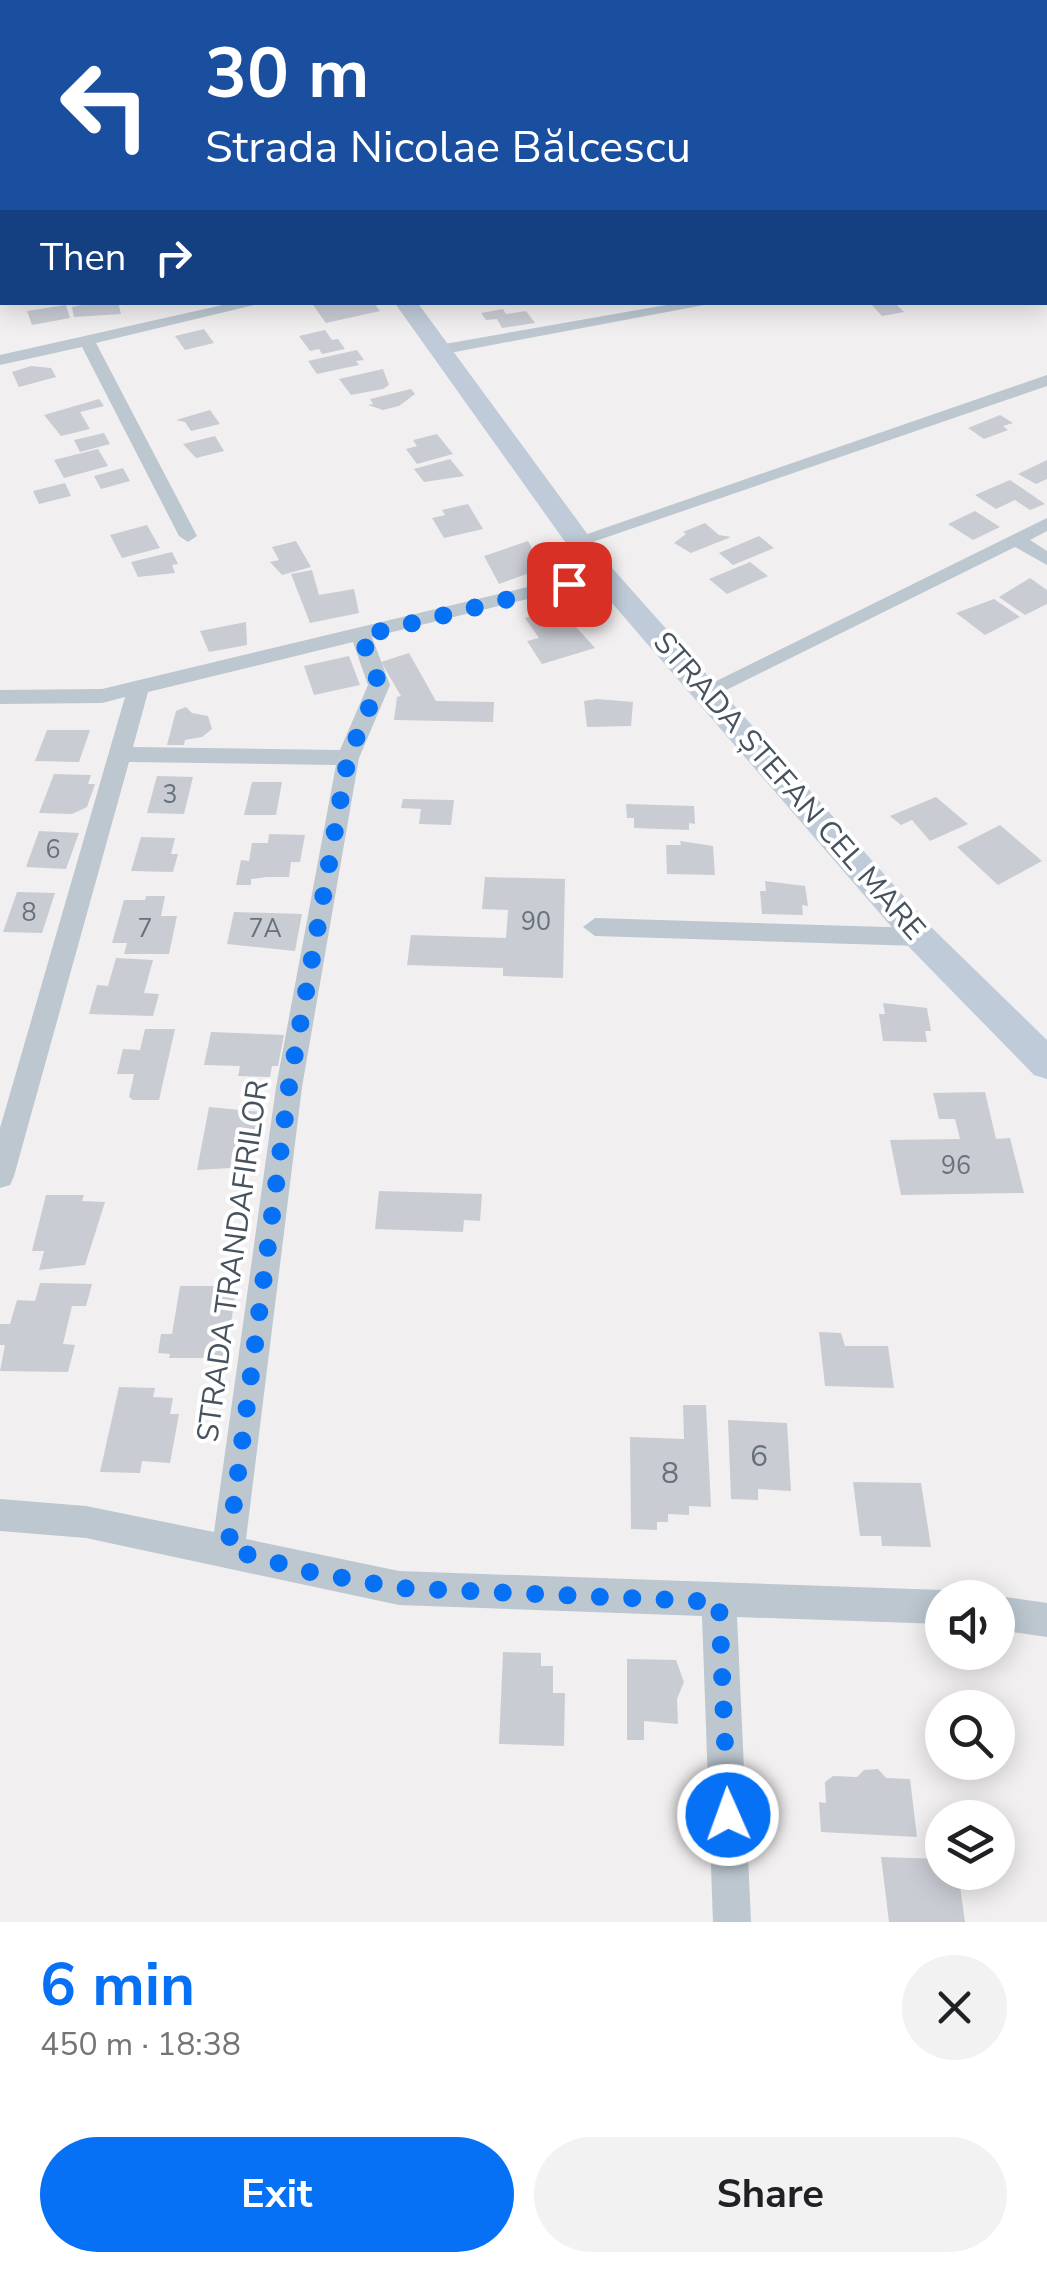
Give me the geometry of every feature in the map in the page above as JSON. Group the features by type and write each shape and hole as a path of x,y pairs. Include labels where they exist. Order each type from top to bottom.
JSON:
{"street":[{"path":"0,360 246,305"},
{"name":"STRADA ȘTEFAN CEL MARE","path":"407,305 603,576 920,937 1047,1064"},
{"path":"438,350 696,305"},
{"path":"88,341 188,536"},
{"path":"577,542 1047,380"},
{"path":"707,692 1047,524"},
{"path":"1016,538 1047,559"},
{"path":"0,697 69,699 138,687 603,576"},
{"name":"STRADA TRANDAFIRILOR","path":"228,1549 289,1087 348,758 379,684 361,636"},
{"path":"0,1176 138,687"},
{"path":"122,754 348,758"},
{"path":"594,927 920,937"},
{"path":"0,1515 86,1522 399,1588 719,1602 925,1606"},
{"path":"719,1602 732,1922"},
{"path":"1015,1615 1047,1620"}],"building":[{"path":"66,305 70,318 32,325 27,311"},
{"path":"119,305 121,314 74,317 72,307"},
{"path":"313,305 375,305 380,311 326,323"},
{"path":"872,305 897,305 904,312 882,316"},
{"path":"503,309 506,314 526,311 535,323 502,328 497,319 486,320 481,313"},
{"path":"204,329 214,343 185,350 175,336"},
{"path":"325,330 345,349 322,354 319,349 310,351 299,336"},
{"path":"357,350 364,360 356,361 359,365 317,374 308,361"},
{"path":"31,366 51,368 56,377 19,387 12,372"},
{"path":"383,369 389,385 383,389 351,395 339,379"},
{"path":"411,389 415,394 399,406 383,410 368,405 373,404 370,399"},
{"path":"99,399 104,406 80,412 90,429 61,436 44,415"},
{"path":"210,410 220,424 191,431 185,422 176,420"},
{"path":"1000,415 1013,423 1003,426 1008,430 984,439 968,428"},
{"path":"104,433 110,444 80,452 74,440"},
{"path":"437,434 453,454 417,464 406,449 417,446 413,440"},
{"path":"215,436 224,451 196,458 183,444"},
{"path":"98,449 108,466 64,478 54,460"},
{"path":"450,459 464,476 424,482 414,469"},
{"path":"1047,460 1047,479 1036,484 1018,474"},
{"path":"123,468 130,481 101,489 94,476"},
{"path":"1010,480 1045,504 1030,510 1015,500 996,509 975,495"},
{"path":"65,483 71,496 39,504 33,491"},
{"path":"468,504 483,529 444,538 432,518 445,515 442,510"},
{"path":"975,511 1000,527 973,540 948,524"},
{"path":"705,523 719,535 731,537 691,553 674,543 686,534 683,532"},
{"path":"147,525 160,548 122,558 110,535"},
{"path":"759,536 774,548 733,565 719,553"},
{"path":"296,541 311,567 282,575 270,562 279,560 272,547"},
{"path":"528,541 543,568 499,584 484,556"},
{"path":"172,552 178,564 172,565 175,573 138,577 131,562"},
{"path":"750,562 768,576 727,594 709,579"},
{"path":"312,570 319,595 354,589 359,613 310,623 291,574"},
{"path":"1030,578 1047,590 1047,604 1025,615 999,597"},
{"path":"994,599 1020,617 985,635 956,613"},
{"path":"559,608 595,648 542,664 527,641 539,638 525,618"},
{"path":"246,622 247,645 209,652 200,631"},
{"path":"409,653 436,701 494,702 493,722 394,720 397,697 401,696 381,662"},
{"path":"349,656 360,685 314,695 304,666"},
{"path":"584,701 633,702 631,726 587,727"},
{"path":"186,707 192,713 208,716 212,729 202,737 185,740 184,745 167,745 176,711"},
{"path":"47,730 90,730 79,762 35,761"},
{"path":"54,774 91,775 88,784 95,784 87,807 72,814 39,813"},
{"path":"157,776 193,777 184,814 147,813"},
{"path":"252,782 282,782 276,815 244,815"},
{"path":"936,797 968,824 930,841 912,820 901,825 890,816"},
{"path":"403,799 454,800 451,825 419,824 421,809 401,808"},
{"path":"626,804 694,806 695,824 689,823 689,830 634,828 634,818 627,818"},
{"path":"1000,825 1042,861 998,885 957,847"},
{"path":"39,831 79,833 66,869 26,867"},
{"path":"269,834 305,835 300,862 291,862 289,877 251,879 251,885 236,885 241,860 249,861 252,843 268,843"},
{"path":"141,837 175,838 171,854 178,854 173,872 131,871"},
{"path":"680,841 713,846 715,875 667,874 666,845 681,845"},
{"path":"485,877 565,879 563,978 503,976 503,968 407,965 411,935 506,938 508,910 482,909"},
{"path":"765,881 805,886 808,906 802,905 803,915 762,914 760,891 766,891"},
{"path":"17,892 55,893 42,933 3,932"},
{"path":"146,896 165,896 161,916 177,916 169,954 124,954 127,943 112,943 124,900 145,900"},
{"path":"234,912 302,914 295,951 227,944"},
{"path":"116,958 153,960 144,993 159,994 153,1016 89,1014 97,985 108,986"},
{"path":"883,1003 927,1008 931,1031 925,1031 927,1042 883,1041 879,1014 885,1014"},
{"path":"145,1029 175,1029 159,1100 133,1100 129,1097 134,1074 117,1074 123,1049 140,1050"},
{"path":"211,1032 284,1035 278,1066 272,1066 270,1077 238,1076 240,1066 204,1065"},
{"path":"985,1092 996,1139 1010,1138 1024,1193 901,1195 890,1140 960,1139 955,1119 939,1119 933,1093"},
{"path":"209,1107 262,1112 248,1167 197,1170"},
{"path":"379,1191 482,1194 480,1221 464,1220 463,1232 375,1229"},
{"path":"46,1195 84,1195 82,1201 105,1202 85,1265 39,1270 44,1251 32,1251"},
{"path":"40,1283 92,1284 86,1306 72,1306 63,1344 75,1345 68,1372 0,1371 5,1345 0,1345 0,1324 10,1324 17,1300 35,1301"},
{"path":"180,1286 214,1286 213,1296 235,1296 226,1358 169,1358 170,1354 158,1353 161,1334 172,1334"},
{"path":"819,1332 841,1333 845,1346 888,1346 894,1388 825,1386"},
{"path":"119,1387 155,1388 153,1397 173,1398 170,1414 179,1414 170,1463 142,1461 140,1473 100,1472"},
{"path":"683,1405 706,1405 711,1507 689,1506 689,1515 668,1514 668,1522 657,1522 657,1530 631,1529 630,1437 684,1439"},
{"path":"728,1420 787,1423 791,1491 758,1489 758,1500 731,1499"},
{"path":"853,1482 921,1483 931,1547 882,1546 881,1536 860,1536"},
{"path":"503,1652 541,1653 541,1666 553,1666 553,1693 565,1693 564,1746 499,1744"},
{"path":"627,1659 676,1660 684,1682 677,1699 678,1724 644,1721 644,1740 627,1740"},
{"path":"878,1769 886,1778 910,1779 917,1837 821,1832 819,1802 826,1803 825,1782 833,1776 857,1777 864,1770"},
{"path":"881,1857 925,1858 925,1890 961,1890 965,1922 889,1922"}],"route":[{"path":"569,584 361,636 379,684 348,758 289,1087 228,1549 310,1572 399,1588 719,1602 728,1815"}]}
